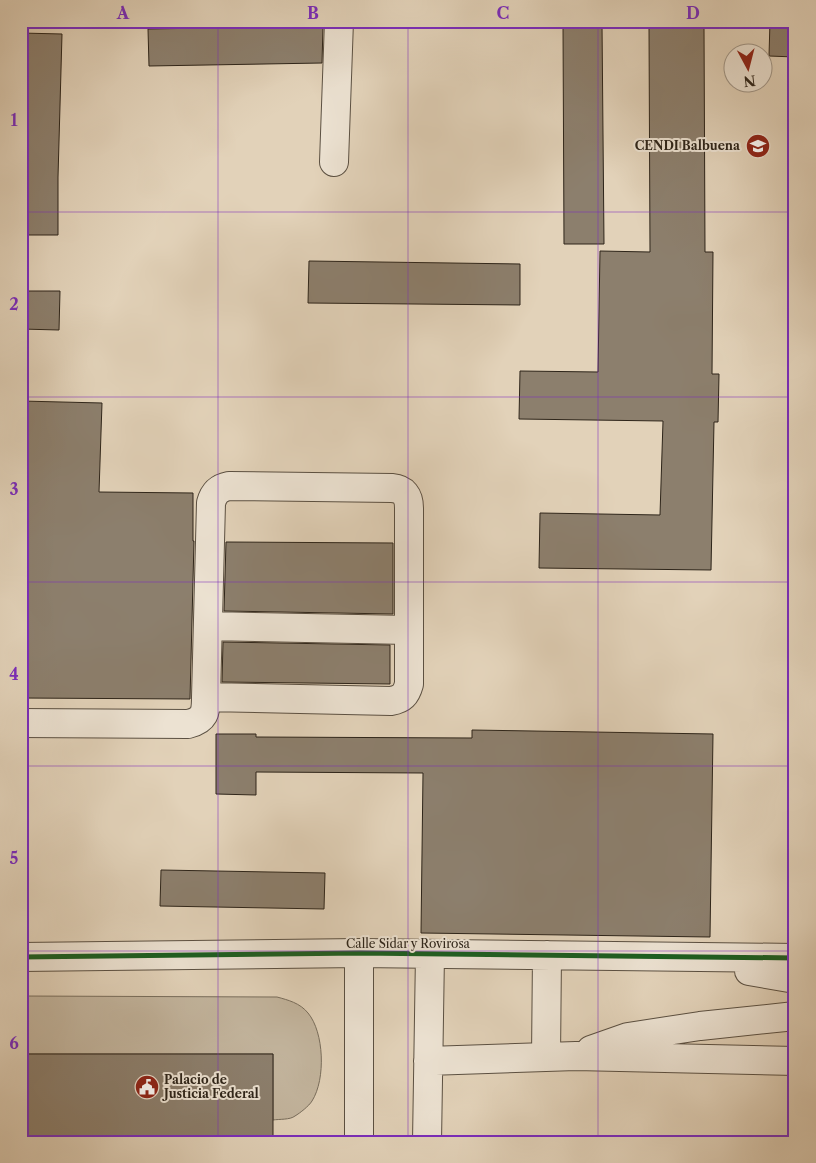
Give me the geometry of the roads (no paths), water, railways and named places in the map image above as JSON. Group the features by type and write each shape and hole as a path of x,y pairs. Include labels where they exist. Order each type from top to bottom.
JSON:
{"street":[{"path":"334,162 339,21"},
{"path":"21,722 188,724 197,722 203,715 206,696 212,503 214,494 220,488 248,486 392,488 400,489 406,494 409,500 409,684 406,693 400,699 391,702 206,696"},
{"path":"208,626 409,630"},
{"path":"358,1142 359,953"},
{"name":"Calle Sidar y Rovirosa","path":"21,957 359,953 795,958"},
{"path":"427,1142 430,954"},
{"path":"546,955 546,1057"},
{"path":"662,957 795,979"},
{"path":"576,1056 628,1037 700,1026 795,1016"},
{"path":"428,1061 576,1056 795,1060"}],"place":[{"name":"CENDI Balbuena","path":"758,146"},
{"name":"Palacio de Justicia Federal","path":"147,1087"}]}
